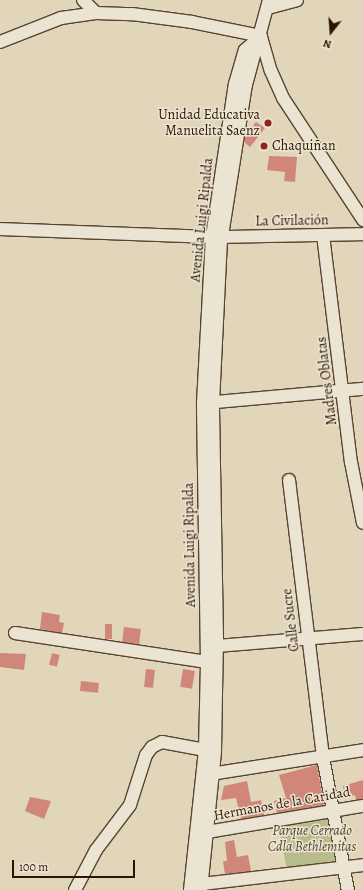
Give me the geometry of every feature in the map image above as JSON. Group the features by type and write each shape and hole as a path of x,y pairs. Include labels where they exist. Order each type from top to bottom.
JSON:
{"street":[{"path":"83,0 96,14"},
{"path":"268,4 297,0"},
{"name":"Avenida Luigi Ripalda","path":"201,887 207,832 212,662 208,403 217,237 246,85 261,36 268,4"},
{"path":"0,42 61,18 96,14 132,14 192,22 261,36 271,71 283,98 363,220"},
{"name":"La Civilación","path":"0,229 217,237 363,234"},
{"name":"Madres Oblatas","path":"323,235 344,392 351,462 363,522"},
{"path":"208,403 344,392 363,389"},
{"name":"Avenida Luigi Ripalda","path":"190,890 208,775 205,750 212,662 217,646 208,403"},
{"name":"Calle Sucre","path":"289,480 323,757 348,890"},
{"path":"15,633 212,662"},
{"path":"217,646 363,634"},
{"path":"75,890 96,850 130,805 146,755 152,747 162,742 205,750"},
{"path":"208,775 363,750"},
{"name":"Hermanos de la Caridad","path":"207,832 363,806"},
{"path":"201,887 363,865"}],"green space":[{"name":"Parque Cerrado Cdla Bethlemitas","path":"333,813 342,859 287,870 278,824"}],"building":[{"path":"256,122 265,128 250,147 244,142 246,135"},
{"path":"269,156 297,157 295,182 284,181 285,172 267,170"},
{"path":"42,612 60,615 59,622 64,623 62,633 40,629"},
{"path":"105,624 112,624 112,639 105,639"},
{"path":"124,627 141,629 139,644 122,642"},
{"path":"0,653 26,654 24,670 0,667"},
{"path":"52,653 60,655 57,667 49,665"},
{"path":"146,669 155,670 153,688 144,687"},
{"path":"183,669 195,671 192,689 180,687"},
{"path":"81,681 99,683 98,693 80,691"},
{"path":"317,765 324,805 277,813 274,801 286,798 279,775"},
{"path":"363,780 363,799 356,800 355,795 345,798 343,786"},
{"path":"247,781 251,802 261,800 264,815 241,819 236,798 221,800 224,786"},
{"path":"30,797 51,801 44,819 25,811"},
{"path":"234,840 237,857 248,855 251,871 225,874 223,861 227,861 225,842"}],"place":[{"name":"Unidad Educativa Manuelita Saenz","path":"268,123"},
{"name":"Chaquiñan","path":"264,146"}]}
